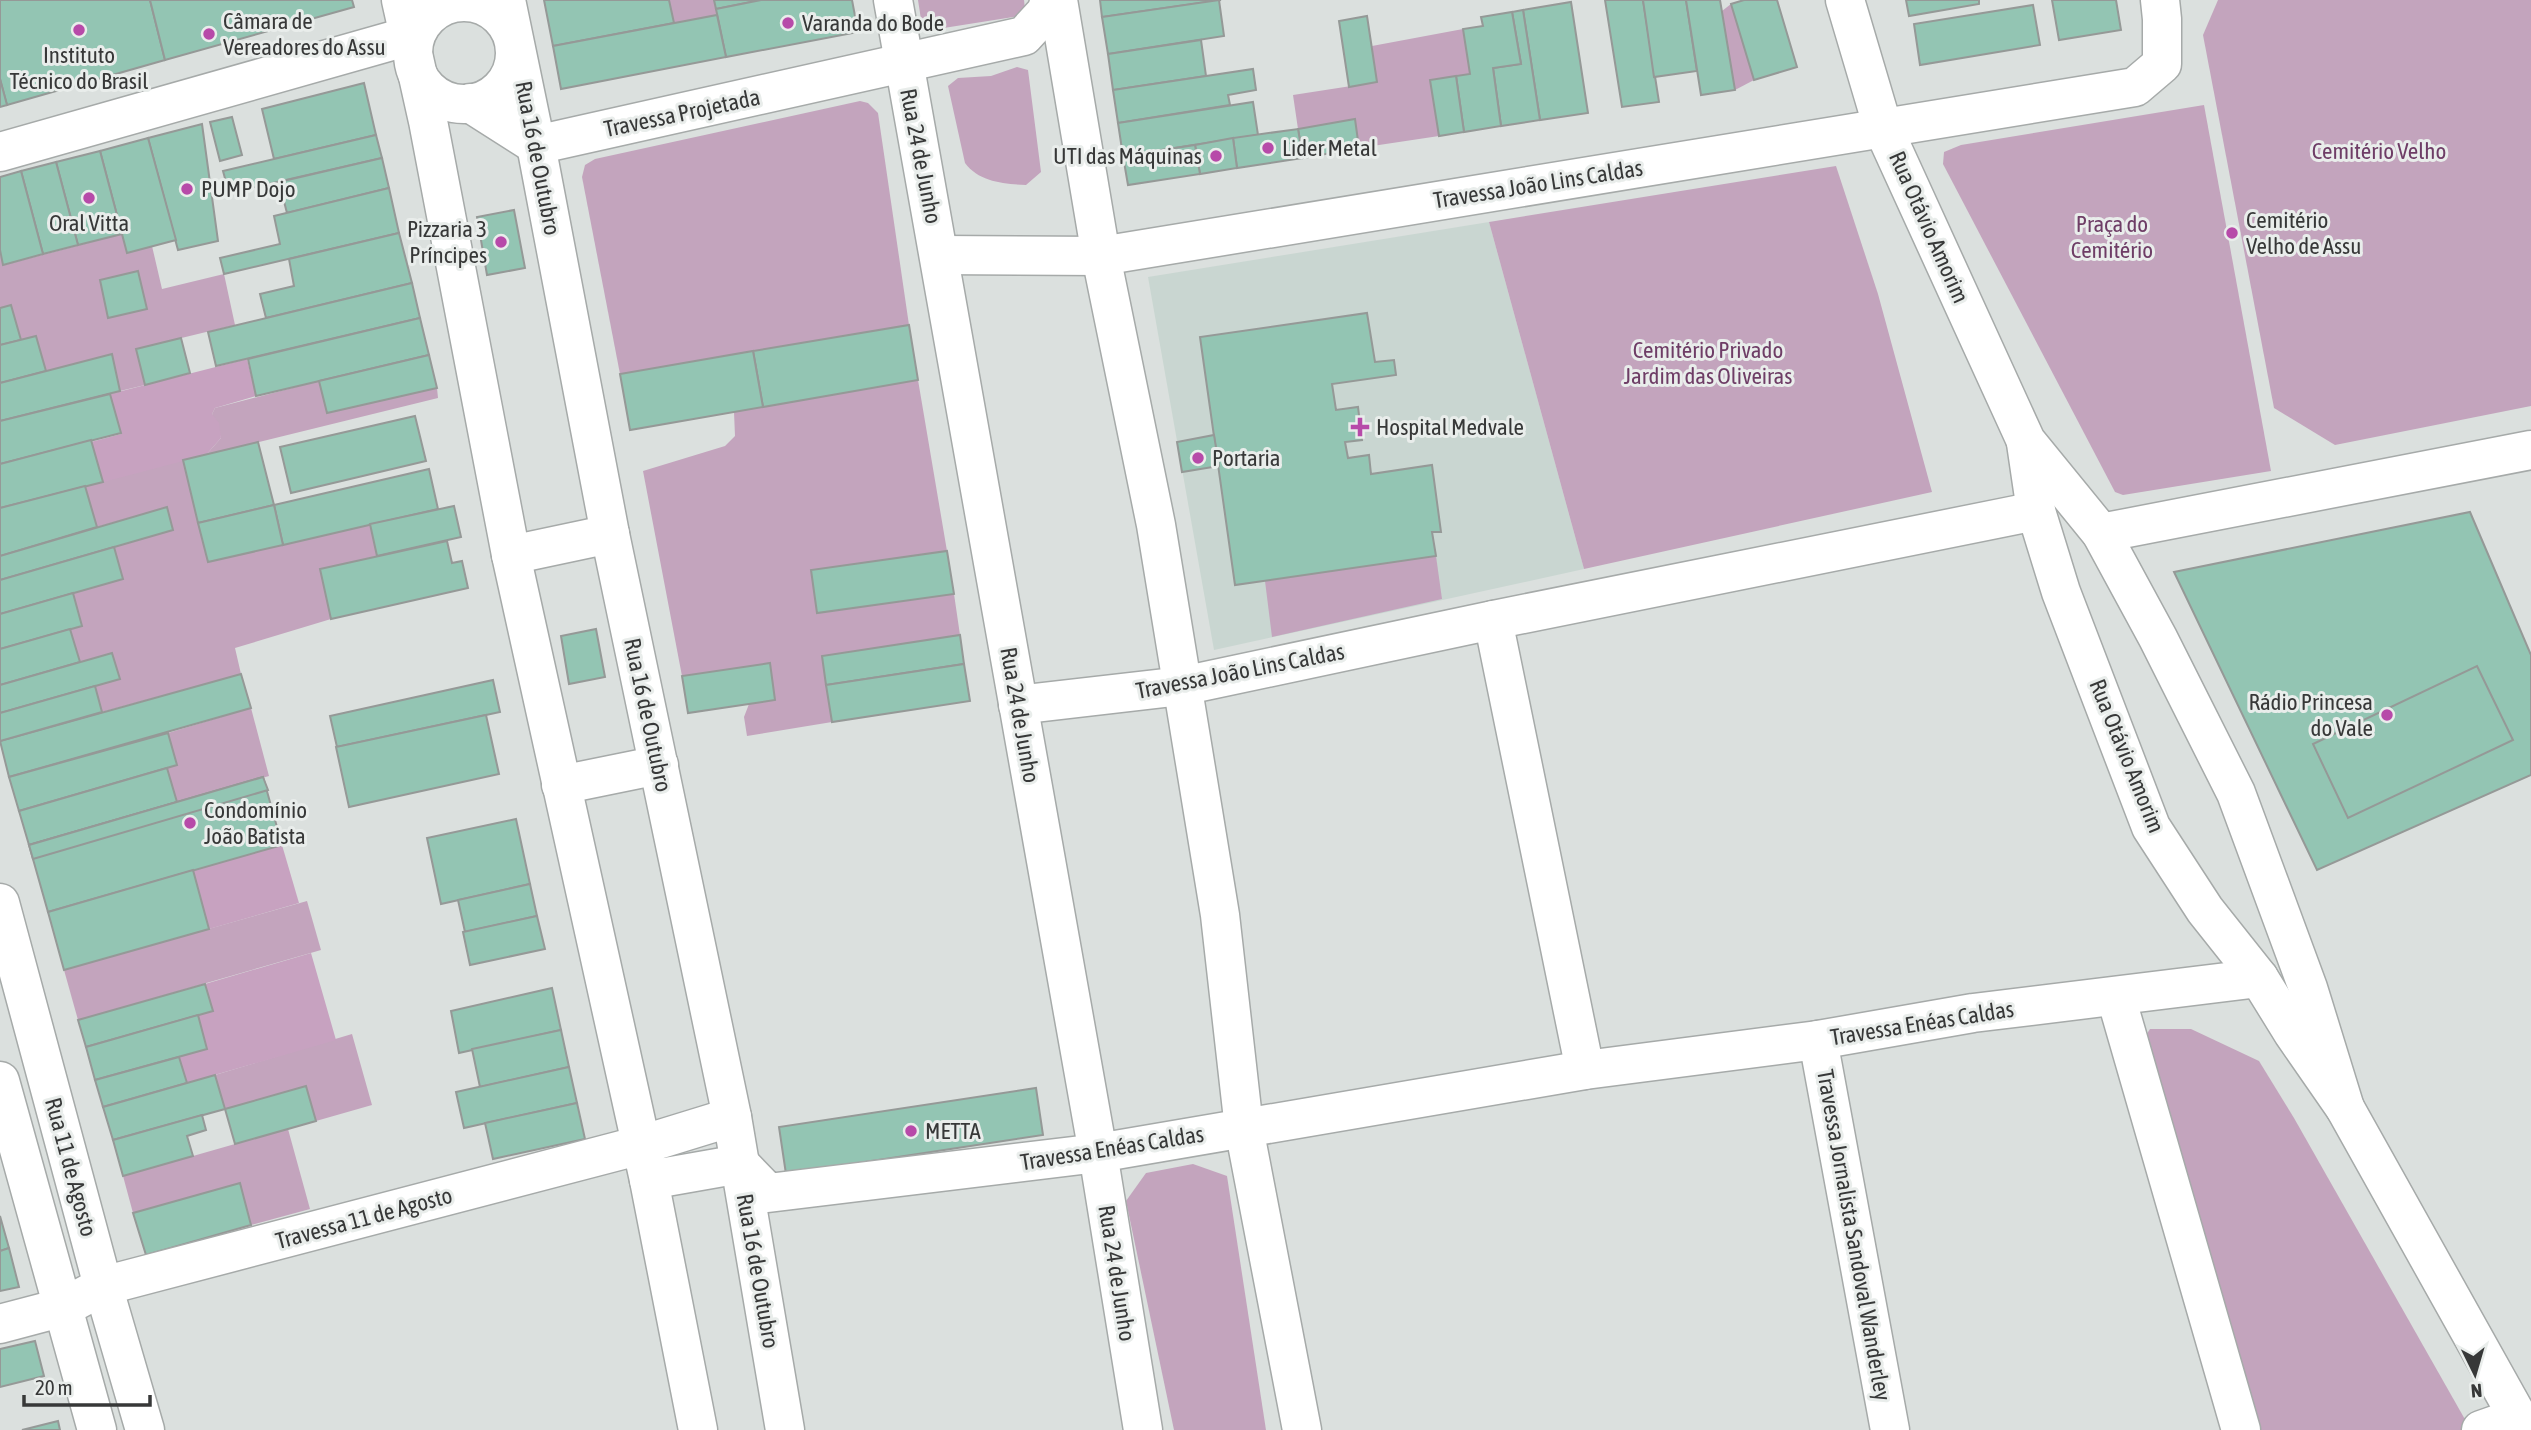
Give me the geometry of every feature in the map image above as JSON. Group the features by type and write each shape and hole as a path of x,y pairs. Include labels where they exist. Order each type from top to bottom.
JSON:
{"street":[{"name":"Rua 16 de Outubro","path":"506,0 610,534 732,1117 785,1430"},
{"name":"Rua 24 de Junho","path":"893,0 1098,1153 1143,1430"},
{"name":"Travessa Projetada","path":"536,145 1024,36 1046,12 1051,0"},
{"path":"1058,0 1101,256 1156,525 1220,915 1244,1128 1302,1430"},
{"name":"Rua Otávio Amorim","path":"1845,0 1883,128 2026,441 2101,533 2158,638 2236,793 2308,988 2346,1108"},
{"name":"Travessa João Lins Caldas","path":"939,255 1101,256 2135,87 2162,64 2160,0"},
{"path":"454,3 480,4 503,19 515,43 515,57 506,82 484,100 470,103 446,100 431,92 421,79 408,33 414,50 421,25 430,15 454,3"},
{"path":"0,152 408,33"},
{"path":"408,33 428,121 511,555 645,1163 698,1430"},
{"path":"470,103 536,145"},
{"name":"Rua Otávio Amorim","path":"2026,441 2036,511 2061,592 2151,827 2205,910 2259,978 2293,1033 2346,1108 2521,1423"},
{"path":"2101,533 2531,450"},
{"name":"Travessa João Lins Caldas","path":"1018,705 1182,686 1493,620 2036,511"},
{"path":"511,555 610,534"},
{"path":"1493,620 1585,1070"},
{"path":"561,785 659,765"},
{"name":"Rua 11 de Agosto","path":"0,903 103,1286 145,1430"},
{"name":"Travessa Enéas Caldas","path":"740,1164 768,1193 1098,1153 1585,1070 1818,1040 1973,1013 2259,978"},
{"path":"2116,997 2241,1430"},
{"name":"Travessa Jornalista Sandoval Wanderley","path":"1818,1040 1890,1430"},
{"name":"Rua 11 de Agosto","path":"0,1081 97,1430"},
{"name":"Travessa 11 de Agosto","path":"0,1324 64,1307 103,1286 645,1163 732,1117"},
{"path":"645,1163 740,1164"},
{"path":"2481,1430 2521,1423"}],"shaded area":[{"name":"Hospital Medvale","path":"1489,222 1584,569 1214,650 1148,277"},
{"path":"247,359 256,396 215,408 212,414 219,423 221,438 206,455 103,482 91,442 121,434 110,394"},
{"path":"282,845 299,903 209,929 193,870"},
{"path":"311,953 336,1040 187,1083 179,1057 207,1048 198,1015 212,1011 205,984"}],"green space":[{"path":"669,0 714,0 717,15 674,23"},
{"path":"918,0 1024,0 1025,9 1020,16 931,30 922,26"},
{"name":"Cemitério Velho","path":"2218,0 2531,0 2531,406 2335,445 2274,408 2203,35"},
{"path":"1731,4 1754,80 1735,90 1722,11"},
{"path":"1463,29 1470,74 1430,80 1439,136 1359,148 1354,120 1298,129 1293,95 1377,82 1372,46"},
{"path":"1017,67 1028,70 1041,172 1026,185 1001,183 985,178 965,163 948,86 958,78 991,76"},
{"path":"860,101 868,103 878,113 909,325 620,374 582,177 585,165 595,159"},
{"name":"Praça do Cemitério","path":"2204,105 2271,471 2123,495 2115,492 1943,164 1944,152 1961,145"},
{"name":"Cemitério Privado Jardim das Oliveiras","path":"1836,166 1878,294 1932,492 1584,569 1489,222"},
{"path":"122,234 128,253 152,246 162,289 224,274 235,325 136,349 145,385 120,391 111,354 46,371 36,336 21,340 11,305 0,308 0,254 4,265"},
{"path":"918,380 947,551 811,570 817,612 954,594 960,635 823,656 832,722 747,736 744,717 749,704 775,700 770,664 682,676 643,471 725,446 735,436 734,412"},
{"path":"319,381 327,413 437,388 438,398 206,455 221,438 212,414 215,408"},
{"path":"183,460 208,562 370,524 377,556 320,569 331,619 235,648 241,674 102,712 95,686 119,679 112,653 80,662 70,629 82,626 73,593 114,547 173,529 167,507 97,527 85,486"},
{"path":"1436,556 1442,599 1272,637 1265,581"},
{"path":"251,708 269,776 177,802 167,768 177,764 168,733"},
{"path":"307,901 321,950 78,1020 64,970"},
{"path":"2150,1029 2191,1029 2259,1061 2471,1430 2250,1430 2132,1057"},
{"path":"352,1034 372,1105 316,1121 306,1086 225,1109 215,1075"},
{"path":"288,1129 310,1209 251,1225 239,1183 133,1213 123,1176"},
{"path":"1193,1164 1227,1176 1266,1430 1174,1430 1126,1201 1146,1173"}],"building":[{"name":"Instituto Técnico do Brasil","path":"0,0 150,0 165,60 7,105 0,79"},
{"name":"Câmara de Vereadores do Assu","path":"150,0 352,0 354,7 165,60"},
{"path":"544,0 669,0 674,23 553,46"},
{"path":"714,0 761,0 716,9"},
{"name":"Varanda do Bode","path":"761,0 852,0 858,32 726,57 716,9"},
{"path":"1100,0 1221,0 1102,17"},
{"path":"1219,0 1224,36 1108,54 1102,17"},
{"path":"1605,0 1643,0 1659,102 1622,107"},
{"path":"1643,0 1686,0 1697,71 1654,77"},
{"path":"1686,0 1720,0 1735,90 1701,95"},
{"path":"1744,0 1777,0 1797,67 1754,80 1731,4"},
{"path":"1906,0 1979,0 1979,4 1909,16"},
{"path":"2052,0 2116,0 2121,30 2059,40"},
{"path":"1571,2 1588,113 1540,120 1523,10"},
{"path":"2033,5 2040,45 1920,65 1914,24"},
{"path":"1523,10 1540,120 1501,126 1493,68 1521,64 1512,12"},
{"path":"1512,12 1521,64 1493,68 1501,126 1464,132 1456,76 1470,74 1463,29 1483,26 1481,17"},
{"path":"717,15 726,57 561,89 553,46"},
{"path":"1367,16 1377,82 1349,87 1339,21"},
{"path":"1201,40 1206,76 1113,90 1108,54"},
{"path":"1253,69 1256,90 1228,95 1230,105 1118,123 1113,90"},
{"path":"1456,76 1464,132 1439,136 1430,80"},
{"path":"0,79 7,105 0,107"},
{"path":"364,83 376,135 274,159 262,109"},
{"path":"1253,102 1258,135 1123,156 1118,123"},
{"path":"232,117 242,155 220,161 210,122"},
{"path":"1355,119 1359,148 1303,158 1298,129"},
{"name":"PUMP Dojo","path":"202,124 218,241 178,250 148,138"},
{"name":"Lider Metal","path":"1298,129 1303,158 1237,168 1233,138"},
{"path":"376,135 382,158 229,193 223,171"},
{"path":"148,138 176,240 127,253 100,151"},
{"name":"UTI das Máquinas","path":"1233,138 1237,168 1200,174 1195,145"},
{"path":"1195,145 1200,174 1128,185 1123,156"},
{"name":"Oral Vitta","path":"100,151 122,234 78,245 56,162"},
{"path":"382,158 389,188 287,213 279,182"},
{"path":"56,162 78,245 43,254 21,171"},
{"path":"21,171 43,254 3,265 0,250 0,177"},
{"path":"389,188 399,233 224,274 220,258 280,244 274,216"},
{"name":"Pizzaria 3 Príncipes","path":"514,210 525,268 487,275 477,217"},
{"path":"399,233 412,283 266,318 260,294 294,286 289,259"},
{"path":"138,271 147,309 108,318 100,280"},
{"path":"412,283 420,318 216,366 208,332"},
{"path":"11,305 21,340 0,345 0,308"},
{"path":"1367,313 1375,362 1394,360 1396,375 1332,384 1336,410 1358,407 1362,440 1345,442 1348,458 1369,455 1371,474 1432,465 1441,532 1432,532 1436,556 1235,585 1200,337"},
{"path":"420,318 429,355 256,396 248,359"},
{"path":"909,325 918,380 763,407 753,351"},
{"path":"36,336 46,371 0,383 0,345"},
{"path":"181,338 190,373 145,385 136,349"},
{"path":"753,351 763,407 630,430 620,374"},
{"path":"112,354 120,391 0,421 0,383"},
{"path":"429,355 437,388 327,413 319,381"},
{"path":"110,394 121,433 0,464 0,421"},
{"path":"415,416 426,461 291,493 280,447"},
{"name":"Portaria","path":"1214,435 1219,466 1182,472 1177,442"},
{"path":"91,440 103,482 0,508 0,464"},
{"path":"258,442 274,505 198,523 183,460"},
{"path":"429,469 438,509 283,545 274,505"},
{"path":"85,486 97,527 0,556 0,508"},
{"path":"274,505 283,545 208,562 198,523"},
{"path":"454,506 461,537 377,556 370,524"},
{"path":"167,507 173,530 0,580 0,556"},
{"name":"Rádio Princesa do Vale","path":"2470,512 2531,655 2531,775 2317,870 2174,572"},
{"path":"447,541 452,563 462,561 468,588 331,619 320,569"},
{"path":"114,547 123,579 0,614 0,580"},
{"path":"947,551 954,594 817,613 811,570"},
{"path":"73,593 82,626 0,649 0,614"},
{"path":"70,629 80,662 0,685 0,649"},
{"path":"596,629 605,677 569,684 561,636"},
{"path":"960,635 964,664 826,685 822,656"},
{"path":"112,653 120,679 0,713 0,685"},
{"path":"770,663 775,700 688,713 682,676"},
{"path":"964,664 970,701 832,722 826,685"},
{"path":"2477,666 2513,740 2348,818 2313,744"},
{"path":"241,674 251,708 9,777 0,741"},
{"path":"493,680 500,712 337,747 330,716"},
{"path":"95,686 102,712 0,741 0,713"},
{"path":"486,715 499,774 349,807 336,747"},
{"path":"168,733 177,765 19,811 9,777"},
{"path":"167,768 177,802 29,845 19,811"},
{"name":"Condomínio João Batista","path":"263,777 282,845 48,912 29,845"},
{"path":"263,777 268,790 33,859 29,845"},
{"path":"516,819 530,884 441,904 427,838"},
{"path":"193,870 209,929 64,970 48,912"},
{"path":"530,884 537,916 465,932 458,900"},
{"path":"537,916 545,949 470,965 463,932"},
{"path":"205,984 213,1011 86,1047 78,1020"},
{"path":"552,988 561,1030 459,1053 451,1011"},
{"path":"198,1015 207,1049 95,1080 86,1047"},
{"path":"561,1030 569,1067 480,1087 472,1049"},
{"path":"179,1057 187,1083 103,1107 95,1080"},
{"path":"569,1067 577,1103 464,1128 456,1092"},
{"path":"215,1075 225,1109 113,1140 103,1107"},
{"path":"306,1086 316,1121 235,1144 225,1109"},
{"name":"METTA","path":"1036,1088 1043,1135 786,1174 779,1127"},
{"path":"577,1103 585,1139 493,1159 485,1123"},
{"path":"202,1115 206,1130 187,1136 193,1156 123,1176 113,1140"},
{"path":"240,1183 251,1225 146,1255 133,1213"},
{"path":"0,1216 9,1248 0,1251"},
{"path":"9,1248 19,1287 0,1291 0,1251"},
{"path":"35,1341 44,1376 0,1387 0,1349"},
{"path":"58,1421 60,1430 22,1430"}],"place":[{"name":"Varanda do Bode","path":"788,23"},
{"name":"Instituto Técnico do Brasil","path":"79,30"},
{"name":"Câmara de Vereadores do Assu","path":"209,34"},
{"name":"Lider Metal","path":"1268,148"},
{"name":"UTI das Máquinas","path":"1216,156"},
{"name":"PUMP Dojo","path":"187,189"},
{"name":"Oral Vitta","path":"89,198"},
{"name":"Cemitério Velho de Assu","path":"2232,233"},
{"name":"Pizzaria 3 Príncipes","path":"501,242"},
{"name":"Hospital Medvale","path":"1360,427"},
{"name":"Portaria","path":"1198,458"},
{"name":"Rádio Princesa do Vale","path":"2387,715"},
{"name":"Condomínio João Batista","path":"190,823"},
{"name":"METTA","path":"911,1131"}]}
